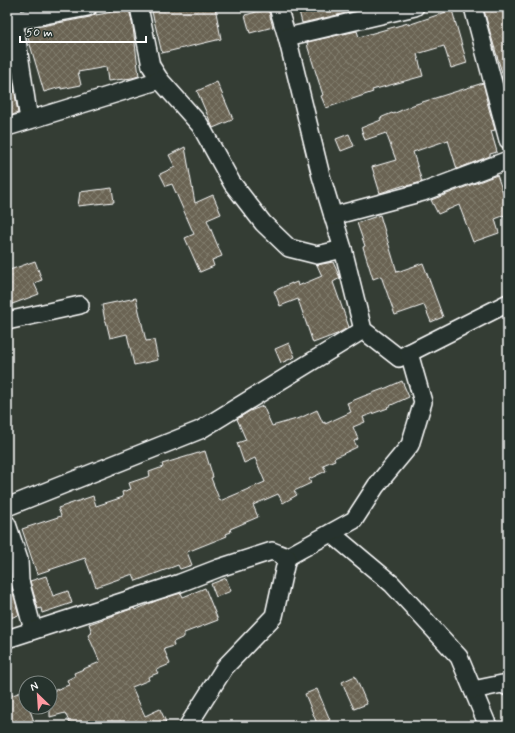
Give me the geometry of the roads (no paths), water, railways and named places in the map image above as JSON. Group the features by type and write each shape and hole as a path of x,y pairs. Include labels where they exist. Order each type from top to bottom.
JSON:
{"street":[{"path":"29,120 11,16 88,7"},
{"path":"139,7 151,66 160,80 200,125 232,182 263,223 289,248 317,255 343,249"},
{"path":"278,7 287,37 321,176 343,249 363,330 398,358 508,303"},
{"path":"287,37 415,7"},
{"path":"473,7 508,140"},
{"path":"7,127 160,80"},
{"path":"333,216 423,192 508,160"},
{"path":"7,321 80,305"},
{"path":"7,507 200,430 363,330"},
{"path":"190,726 189,724 225,667 274,616 287,557 354,520 376,486 410,445 423,402 409,353"},
{"path":"7,524 19,560 20,581 34,630"},
{"path":"331,533 392,584 458,657 488,726"},
{"path":"7,639 180,583 219,568 272,551 287,557"},
{"path":"473,690 502,684 508,687"}]}
